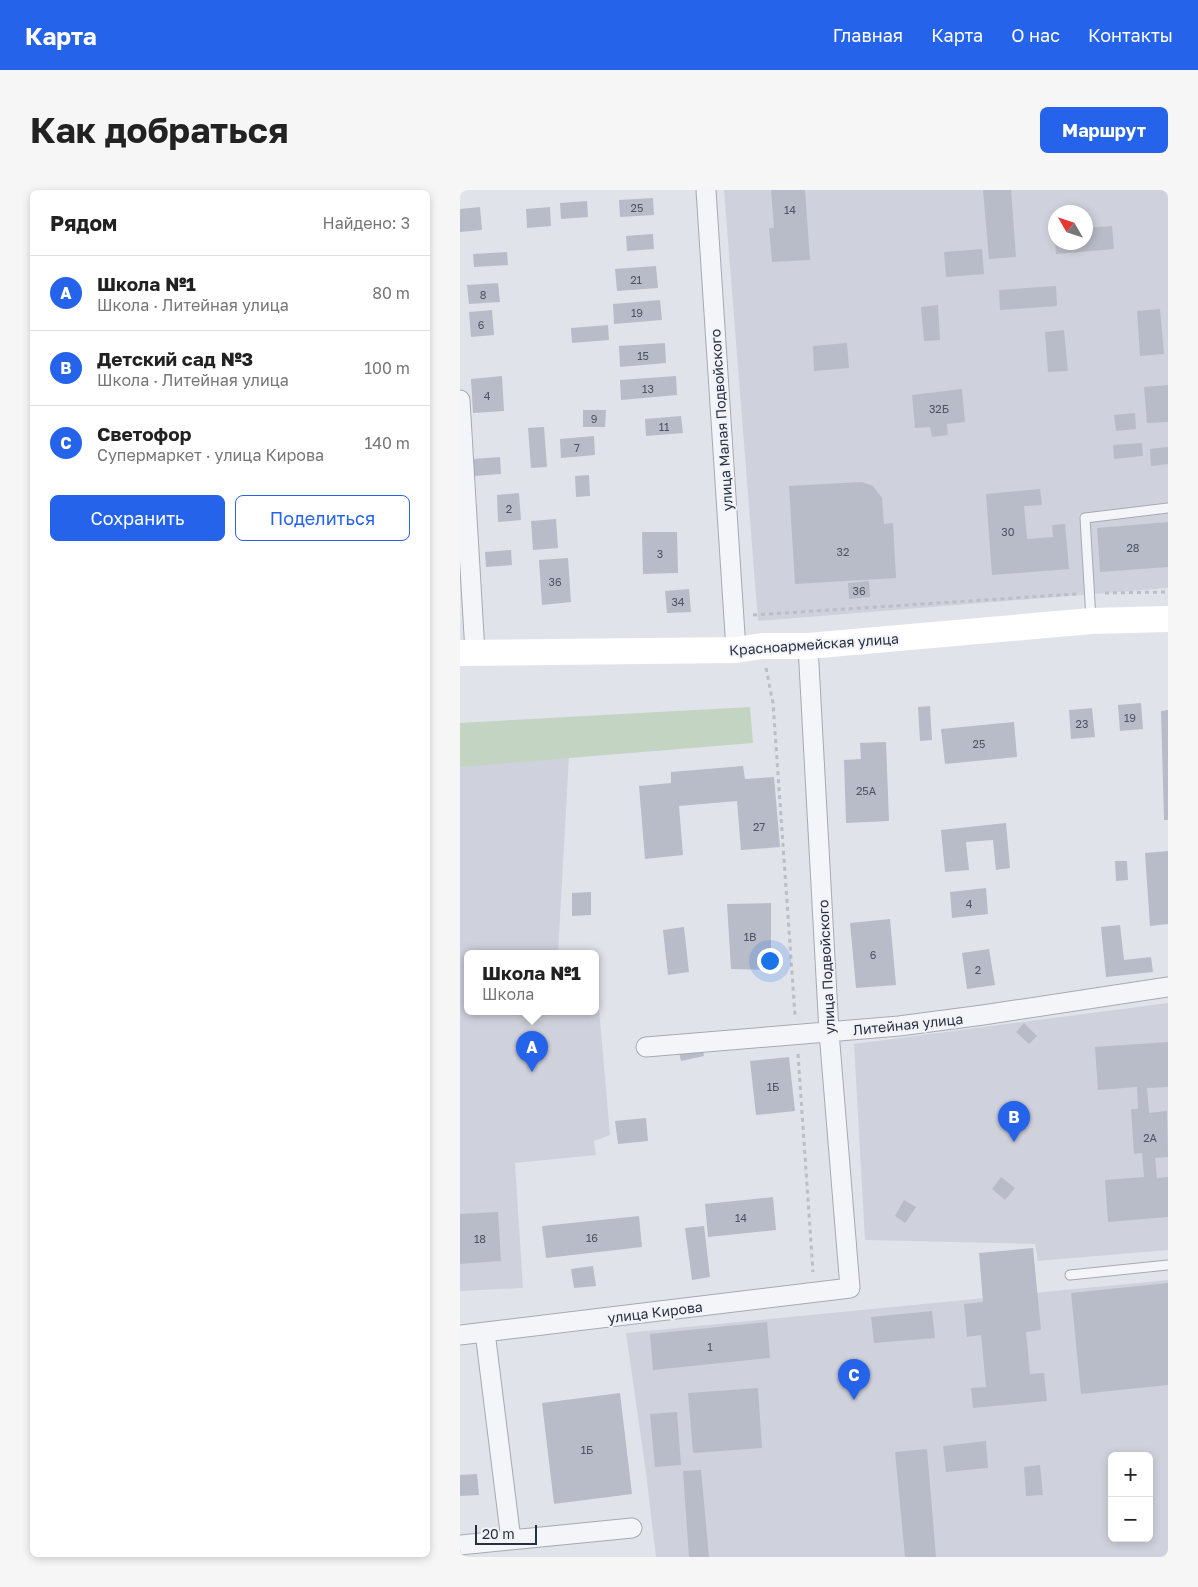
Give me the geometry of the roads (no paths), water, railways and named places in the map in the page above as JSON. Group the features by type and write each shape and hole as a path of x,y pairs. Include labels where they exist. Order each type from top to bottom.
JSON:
{"street":[{"name":"улица Малая Подвойского","path":"706,190 736,650"},
{"path":"460,400 468,653"},
{"name":"Красноармейская улица","path":"468,653 736,650 762,646 808,646 1091,621 1168,619"},
{"name":"улица Подвойского","path":"808,646 829,1032 850,1288"},
{"name":"Литейная улица","path":"646,1048 899,1026 974,1017 1168,987"},
{"name":"улица Кирова","path":"460,1335 850,1288"},
{"path":"485,1332 511,1540"},
{"path":"460,1546 632,1528"}],"lane":[{"path":"1091,621 1085,518 1168,508"},
{"path":"1070,1275 1168,1265"}],"place":[{"name":"Школа №1","path":"532,1072"},
{"name":"Детский сад №3","path":"1014,1142"},
{"name":"Светофор","path":"854,1400"}]}
